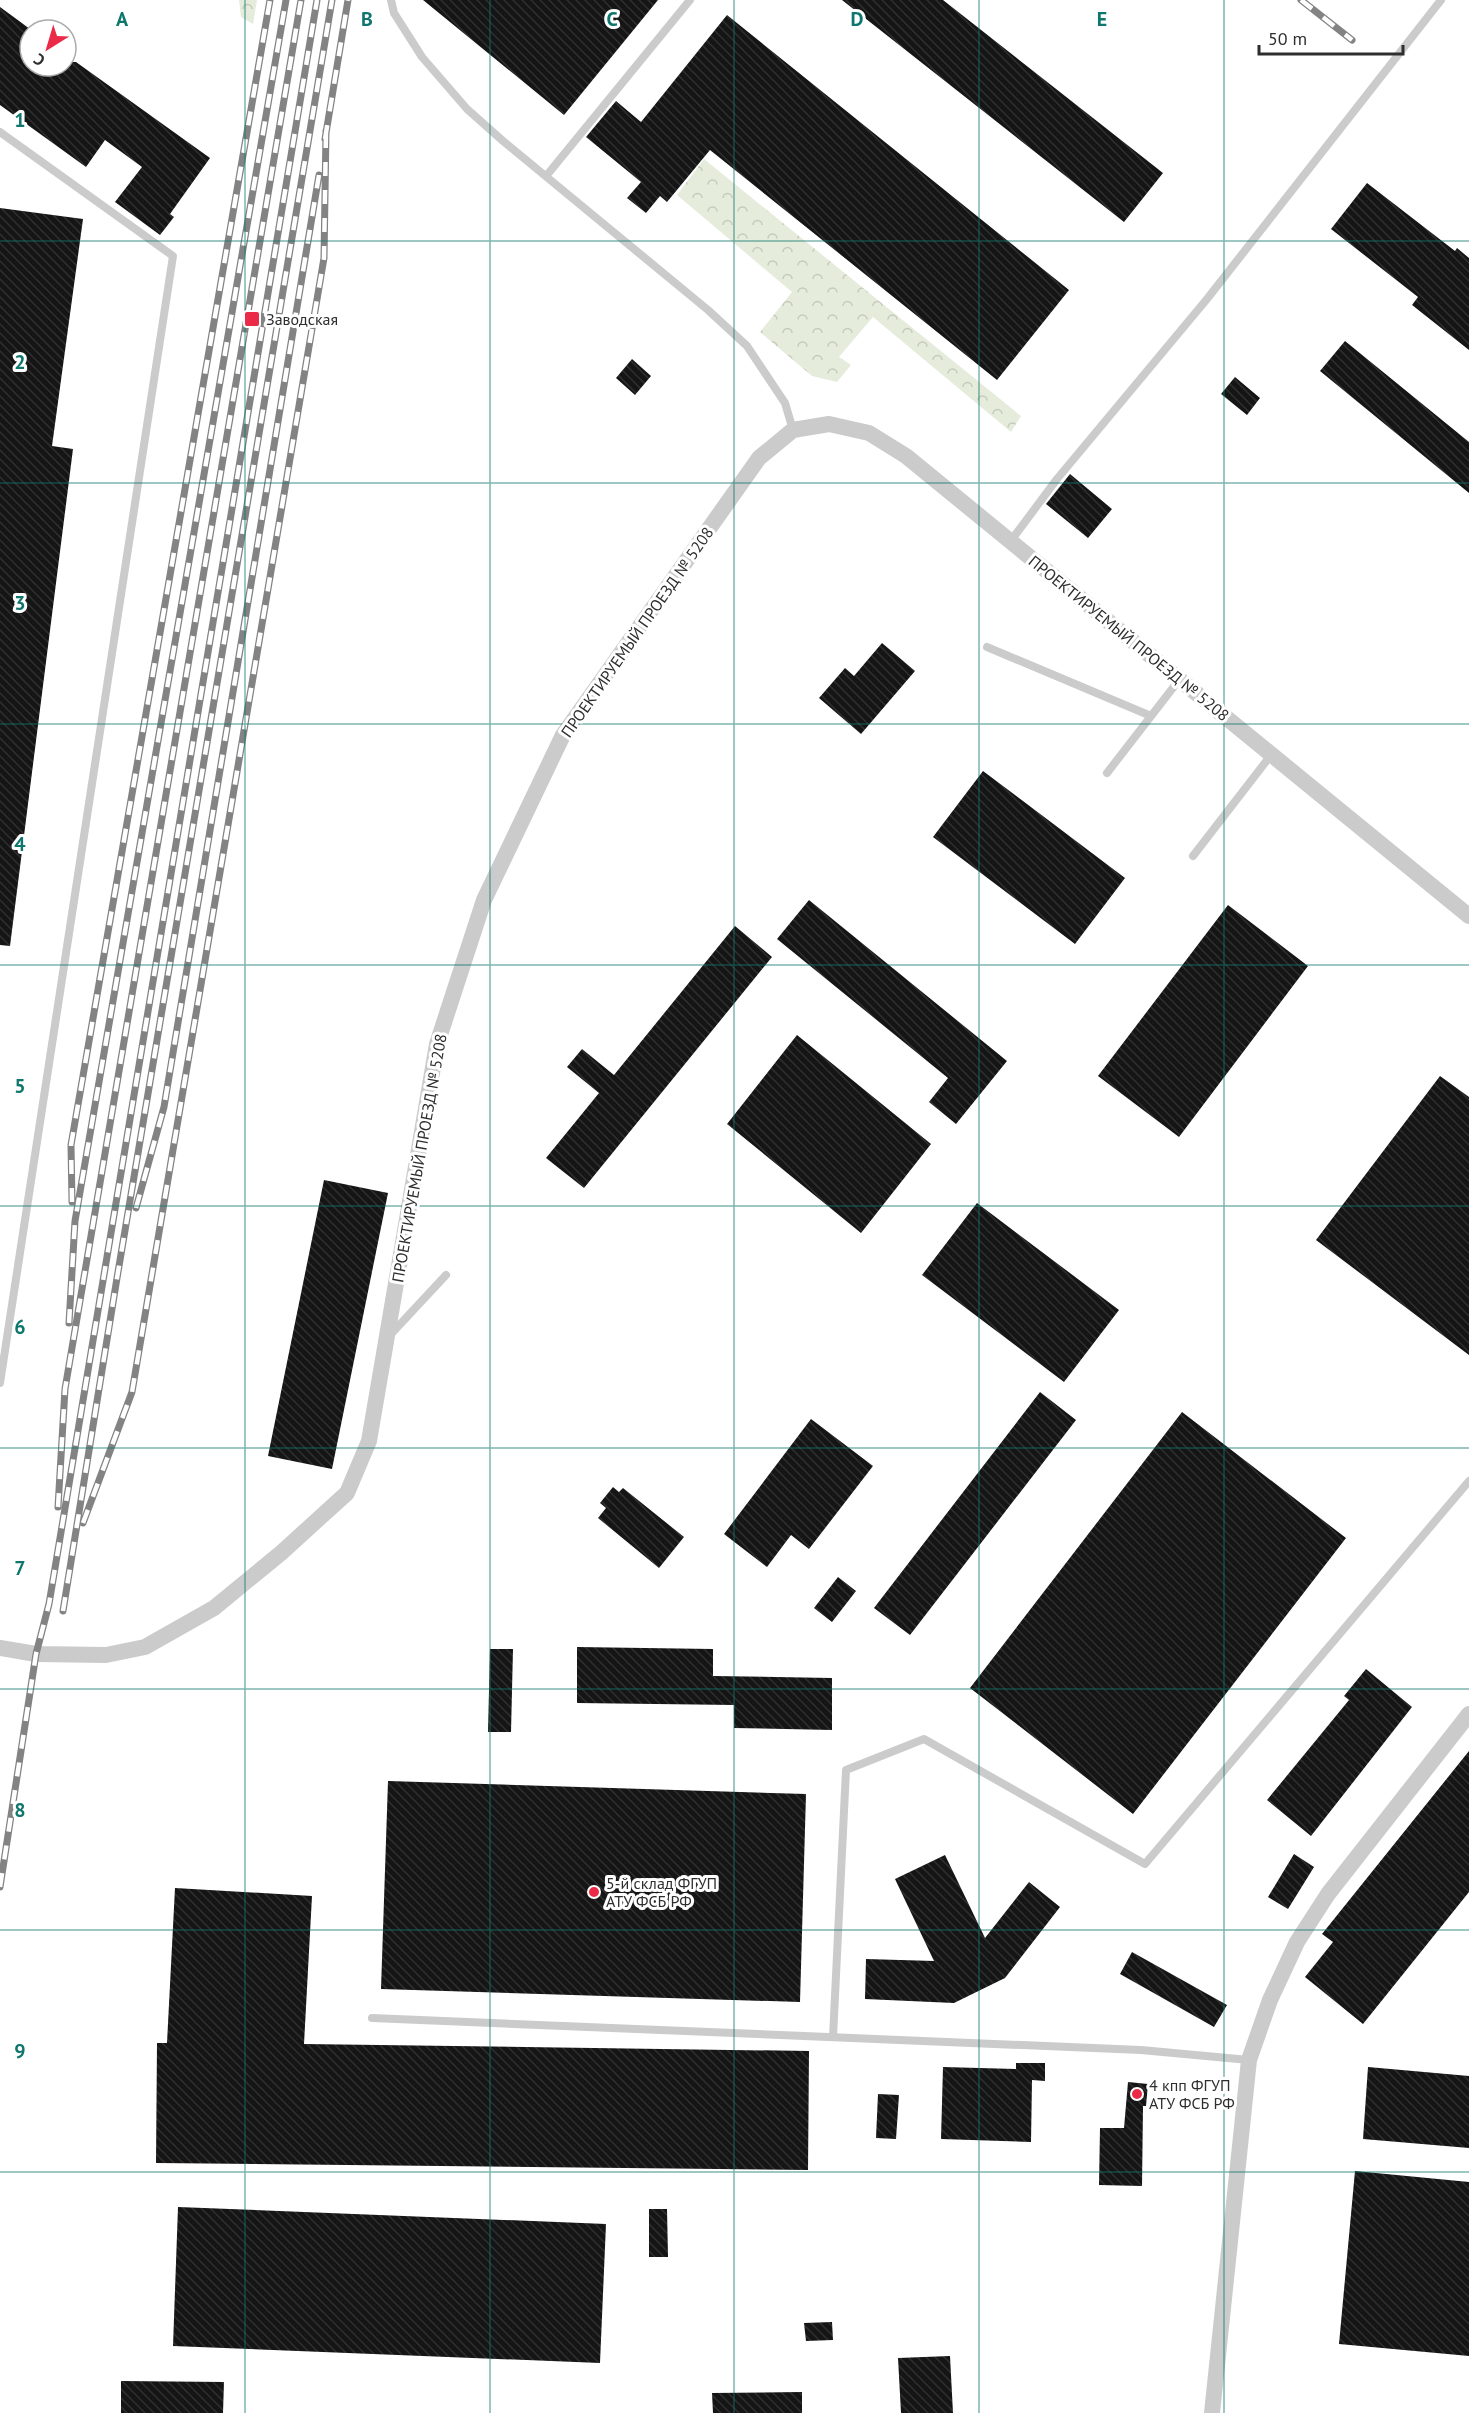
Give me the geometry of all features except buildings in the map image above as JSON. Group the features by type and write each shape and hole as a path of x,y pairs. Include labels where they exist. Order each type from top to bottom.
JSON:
{"street":[{"name":"ПРОЕКТИРУЕМЫЙ ПРОЕЗД № 5208","path":"0,1648 36,1654 106,1655 145,1647 214,1608 281,1553 347,1492 369,1441 437,1044 484,900 563,735 759,458 793,430 829,424 869,434 906,456 1469,916"},
{"path":"1212,2413 1250,2060 1270,2000 1297,1942 1328,1894 1469,1714"}],"lane":[{"path":"391,0 394,13 422,57 467,109 708,310 747,346 785,403 793,430"},
{"path":"547,175 690,0"},
{"path":"1010,542 1057,479 1208,299 1442,0"},
{"path":"0,132 173,256 0,1383"},
{"path":"987,647 1150,716"},
{"path":"1107,773 1179,680"},
{"path":"1192,856 1271,755"},
{"path":"386,1339 446,1275"},
{"path":"833,2037 846,1770 924,1739 1145,1864 1469,1481"},
{"path":"372,2019 1141,2050 1250,2060"}],"green space":[{"path":"239,0 257,0 253,24 241,17"},
{"path":"704,159 1021,416 1011,432 873,317 839,357 851,365 837,382 812,376 760,332 792,292 677,195"}],"railway":[{"path":"72,1202 71,1145 270,0"},
{"path":"69,1323 75,1221 286,0"},
{"path":"58,1507 65,1389 301,0"},
{"path":"0,1887 36,1654 49,1604 317,0"},
{"path":"63,1611 332,0"},
{"path":"325,139 348,0"},
{"path":"1301,0 1352,40"},
{"path":"83,1523 132,1392 324,258 326,131"},
{"path":"136,1208 164,1107 319,175"}],"place":[{"name":"Заводская","path":"252,319"},
{"name":"5-й склад ФГУП АТУ ФСБ РФ","path":"594,1892"},
{"name":"4 кпп ФГУП АТУ ФСБ РФ","path":"1137,2094"}]}
